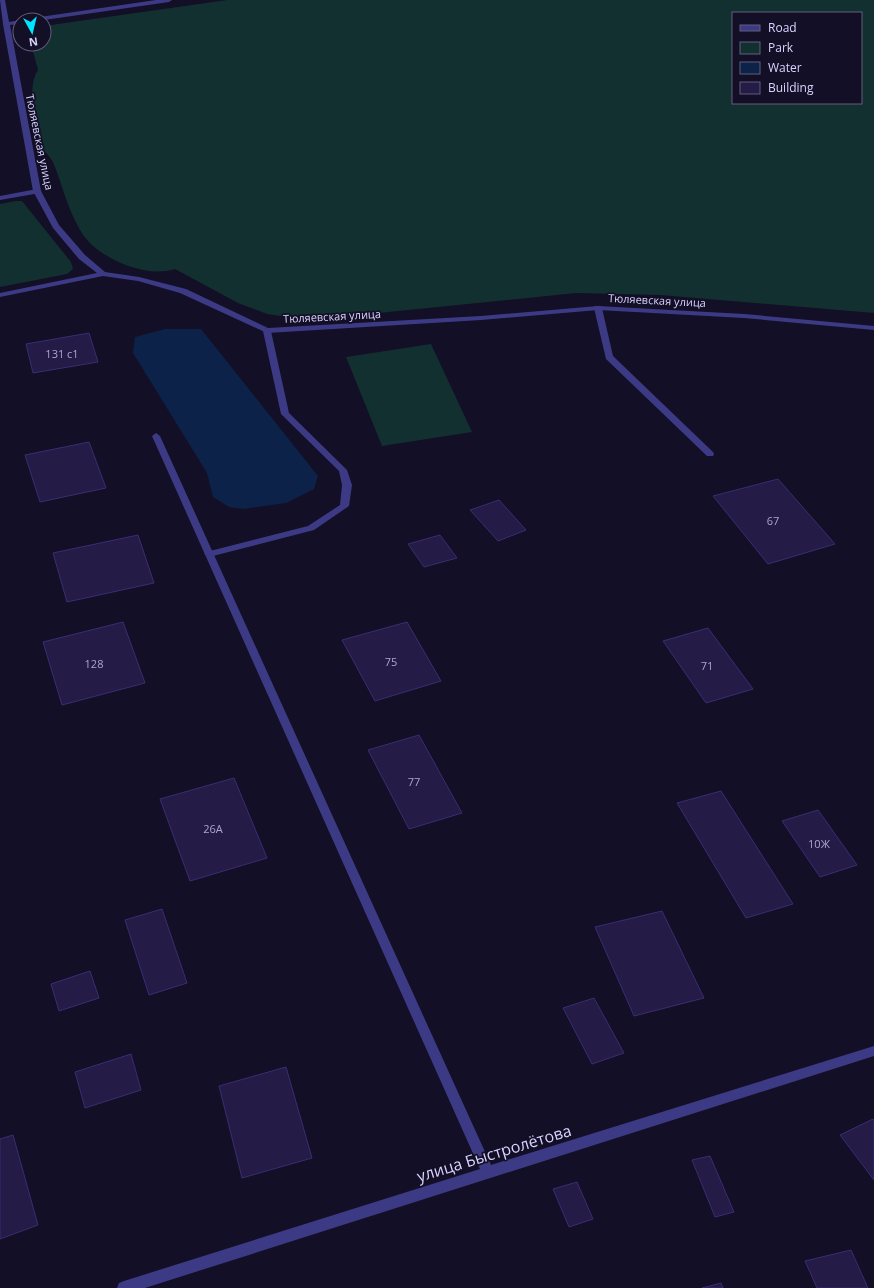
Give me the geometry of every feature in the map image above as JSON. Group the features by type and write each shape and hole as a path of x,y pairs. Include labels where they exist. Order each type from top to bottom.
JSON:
{"street":[{"name":"Тюляевская улица","path":"2,0 37,191 56,226 82,257 102,274 139,279 183,291 267,331 482,318 598,308 744,316 874,328"},
{"path":"52,17 169,0"},
{"path":"6,24 12,23"},
{"path":"0,198 37,191"},
{"path":"0,295 102,274"},
{"path":"598,308 609,357 710,454"},
{"path":"209,554 311,528 344,506 347,485 343,470 285,414 267,331"},
{"path":"156,436 488,1172"},
{"name":"улица Быстролётова","path":"124,1288 874,1051"}],"green space":[{"path":"227,0 874,0 874,313 660,295 576,293 309,320 267,314 238,303 175,269 153,271 129,266 106,256 89,242 79,228 70,210 53,162 43,148 39,139 34,119 32,97 34,78 38,70 33,52 52,52 52,25"},
{"path":"22,201 71,262 73,269 67,274 0,287 0,204"},
{"path":"431,344 472,432 382,446 346,357"}],"water":[{"path":"165,329 201,329 318,476 314,489 286,503 243,509 229,507 213,497 207,473 133,353 135,337"}],"building":[{"path":"89,333 98,362 33,373 26,344"},
{"path":"89,442 106,488 40,502 25,455"},
{"path":"778,479 835,544 768,564 713,496"},
{"path":"499,500 526,530 498,541 470,510"},
{"path":"138,535 154,583 67,602 53,553"},
{"path":"440,535 457,558 424,567 408,544"},
{"path":"123,622 145,683 62,705 43,642"},
{"path":"407,622 441,681 375,701 342,640"},
{"path":"708,628 753,689 706,703 663,641"},
{"path":"419,735 462,813 409,829 368,750"},
{"path":"234,778 267,858 190,881 160,799"},
{"path":"721,791 793,904 746,918 677,803"},
{"path":"818,810 857,865 820,877 782,821"},
{"path":"162,909 187,983 149,995 125,920"},
{"path":"662,911 704,998 634,1016 595,927"},
{"path":"90,971 99,998 59,1011 51,984"},
{"path":"594,998 624,1053 592,1064 563,1008"},
{"path":"131,1054 141,1090 85,1108 75,1072"},
{"path":"286,1067 312,1158 242,1178 219,1086"},
{"path":"873,1119 874,1120 874,1180 840,1135"},
{"path":"13,1135 38,1225 0,1239 0,1139"},
{"path":"710,1156 734,1212 715,1217 692,1160"},
{"path":"577,1182 593,1219 569,1227 553,1189"},
{"path":"851,1250 868,1288 817,1288 805,1261"},
{"path":"721,1283 723,1288 702,1288"}]}
